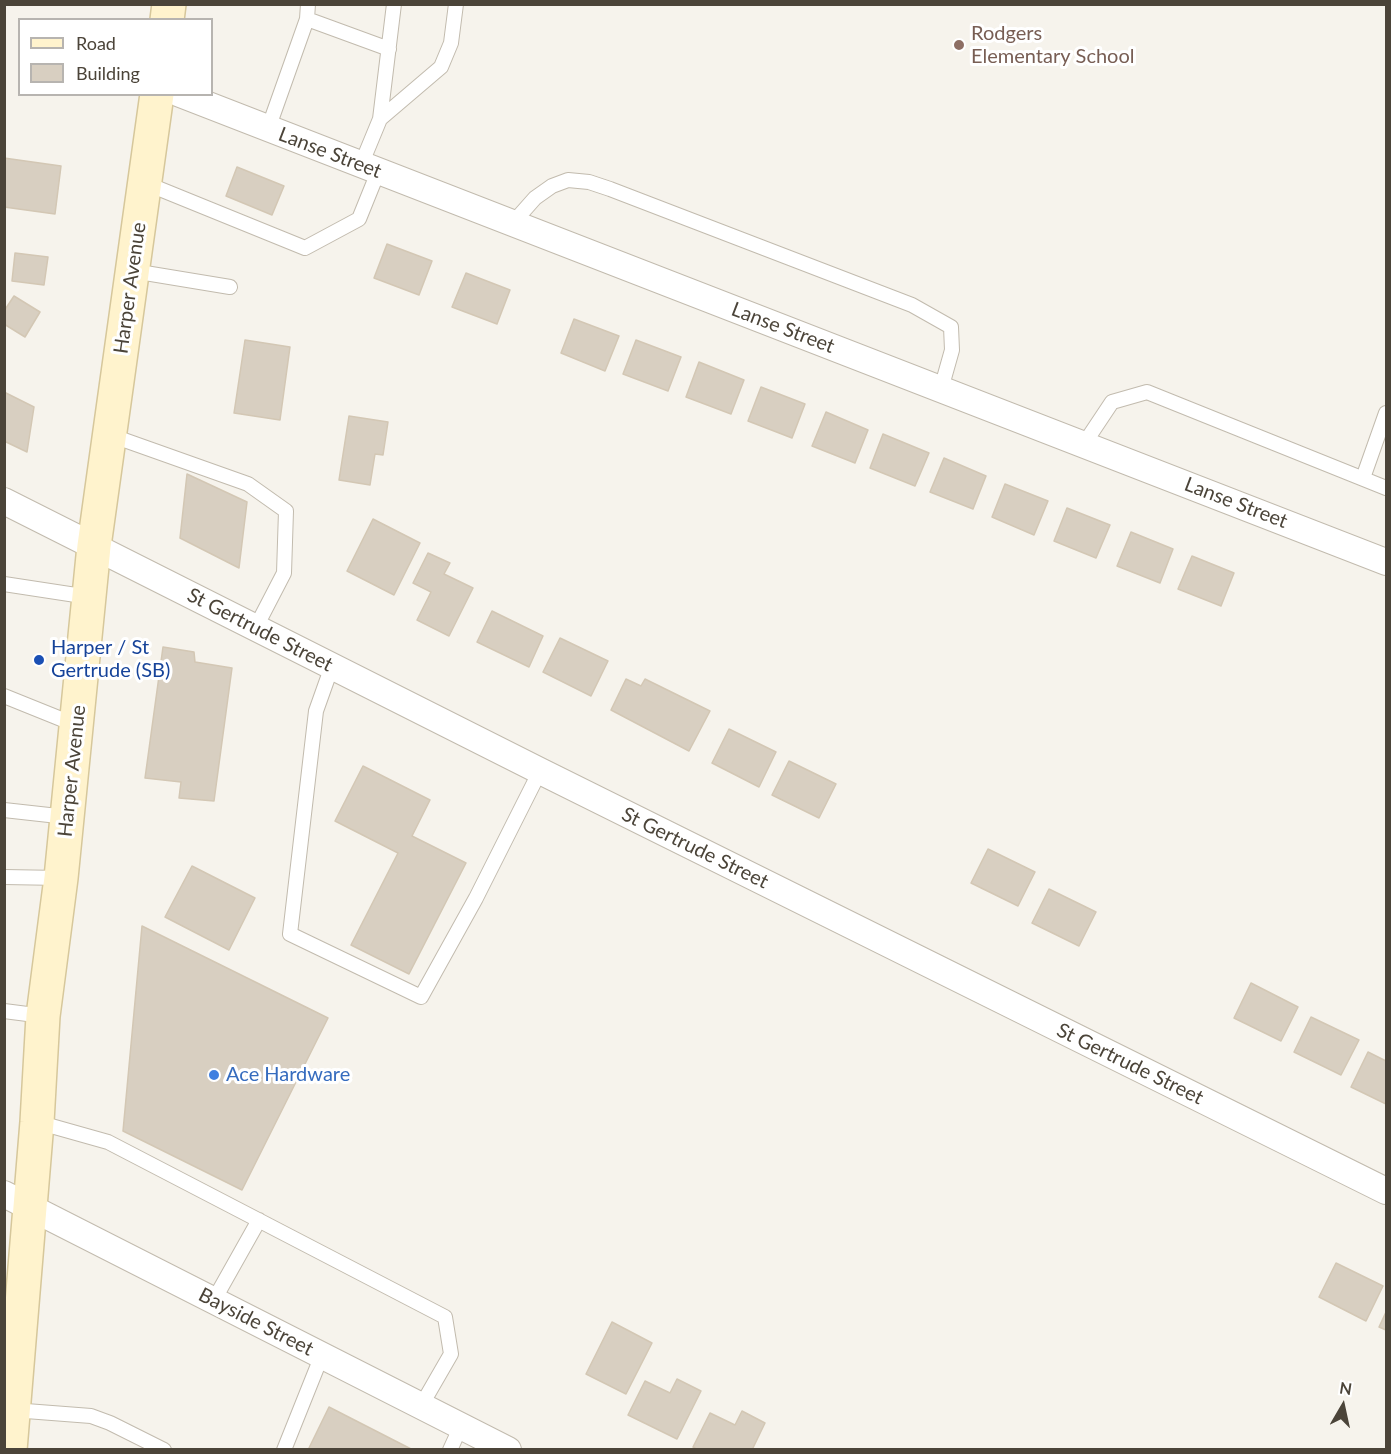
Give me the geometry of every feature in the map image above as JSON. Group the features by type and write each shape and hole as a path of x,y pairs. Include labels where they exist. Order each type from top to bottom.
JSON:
{"main road":[{"name":"Harper Avenue","path":"10,1449 13,1410 12,1328 16,1200 37,1122 43,1016 61,878 94,546 158,96"}],"street":[{"name":"Lanse Street","path":"185,96 1386,562"},
{"name":"St Gertrude Street","path":"4,501 540,771 1386,1191"},
{"name":"Bayside Street","path":"16,1200 508,1449"}],"lane":[{"path":"267,129 307,19 308,4"},
{"path":"145,183 305,248 359,219 380,119 394,4"},
{"path":"380,119 441,67 451,44 456,4"},
{"path":"307,19 389,49"},
{"path":"512,224 535,198 552,186 568,180 589,182 632,197 912,305 951,327 952,350 941,389"},
{"path":"133,271 230,287"},
{"path":"1084,444 1112,402 1147,392 1386,488"},
{"path":"1363,478 1386,413"},
{"path":"110,435 248,484 286,511 284,573 256,627"},
{"path":"4,584 89,597"},
{"path":"332,666 316,711 290,934 421,997 476,898 540,771"},
{"path":"4,696 76,725"},
{"path":"4,810 67,817"},
{"path":"4,877 61,878"},
{"path":"4,1011 43,1016"},
{"path":"37,1122 108,1142 445,1317 451,1354 421,1406"},
{"path":"214,1300 259,1220"},
{"path":"284,1449 322,1355"},
{"path":"13,1410 91,1416 164,1449"},
{"path":"450,1449 461,1426"}],"building":[{"path":"4,158 61,166 55,214 4,207"},
{"path":"237,167 284,186 272,215 226,196"},
{"path":"387,244 432,261 419,295 374,278"},
{"path":"15,253 48,257 44,285 12,281"},
{"path":"466,273 510,290 497,324 452,307"},
{"path":"14,296 40,312 25,337 4,324 4,311"},
{"path":"574,319 619,336 605,371 561,353"},
{"path":"245,340 290,347 280,420 234,413"},
{"path":"636,340 681,357 668,391 623,374"},
{"path":"699,362 744,380 731,414 686,397"},
{"path":"761,387 805,404 792,438 748,421"},
{"path":"4,392 34,407 27,452 4,441"},
{"path":"826,412 868,430 855,463 812,446"},
{"path":"349,416 388,422 383,455 375,454 370,485 339,480"},
{"path":"883,434 929,453 915,486 870,468"},
{"path":"944,458 986,476 973,509 930,492"},
{"path":"187,474 247,502 239,568 180,538"},
{"path":"1005,484 1048,501 1034,535 992,517"},
{"path":"1067,508 1110,525 1096,558 1054,541"},
{"path":"373,519 420,543 394,595 347,571"},
{"path":"1131,532 1173,549 1160,583 1117,566"},
{"path":"428,553 450,563 444,574 473,588 449,636 417,620 431,592 413,583"},
{"path":"1192,556 1234,573 1221,606 1178,589"},
{"path":"492,611 543,636 529,667 477,642"},
{"path":"560,638 608,661 591,696 543,672"},
{"path":"163,647 194,652 195,662 232,668 214,801 179,798 181,782 145,778"},
{"path":"626,679 641,686 645,679 710,711 689,751 611,710"},
{"path":"729,729 776,752 759,787 712,763"},
{"path":"789,761 836,784 819,818 772,795"},
{"path":"363,766 430,800 412,836 466,863 409,974 351,945 398,853 335,821"},
{"path":"988,849 1035,872 1018,906 971,883"},
{"path":"192,866 255,898 229,950 165,917"},
{"path":"1049,889 1096,912 1079,946 1032,923"},
{"name":"Ace Hardware","path":"142,926 328,1018 242,1190 123,1131"},
{"path":"1251,983 1298,1007 1281,1041 1234,1018"},
{"path":"1311,1017 1359,1040 1341,1075 1294,1052"},
{"path":"1368,1052 1386,1061 1386,1104 1351,1087"},
{"path":"1336,1263 1383,1286 1366,1321 1319,1297"},
{"path":"1386,1312 1386,1330 1379,1327"},
{"path":"612,1322 652,1343 626,1394 586,1374"},
{"path":"677,1379 701,1391 677,1439 628,1415 645,1381 670,1393"},
{"path":"329,1407 413,1450 308,1450"},
{"path":"742,1411 765,1423 752,1450 698,1450 693,1447 710,1413 735,1425"}],"place":[{"name":"Rodgers Elementary School","path":"959,45"},
{"name":"Harper / St Gertrude (SB)","path":"39,660"},
{"name":"Ace Hardware","path":"214,1075"}]}
